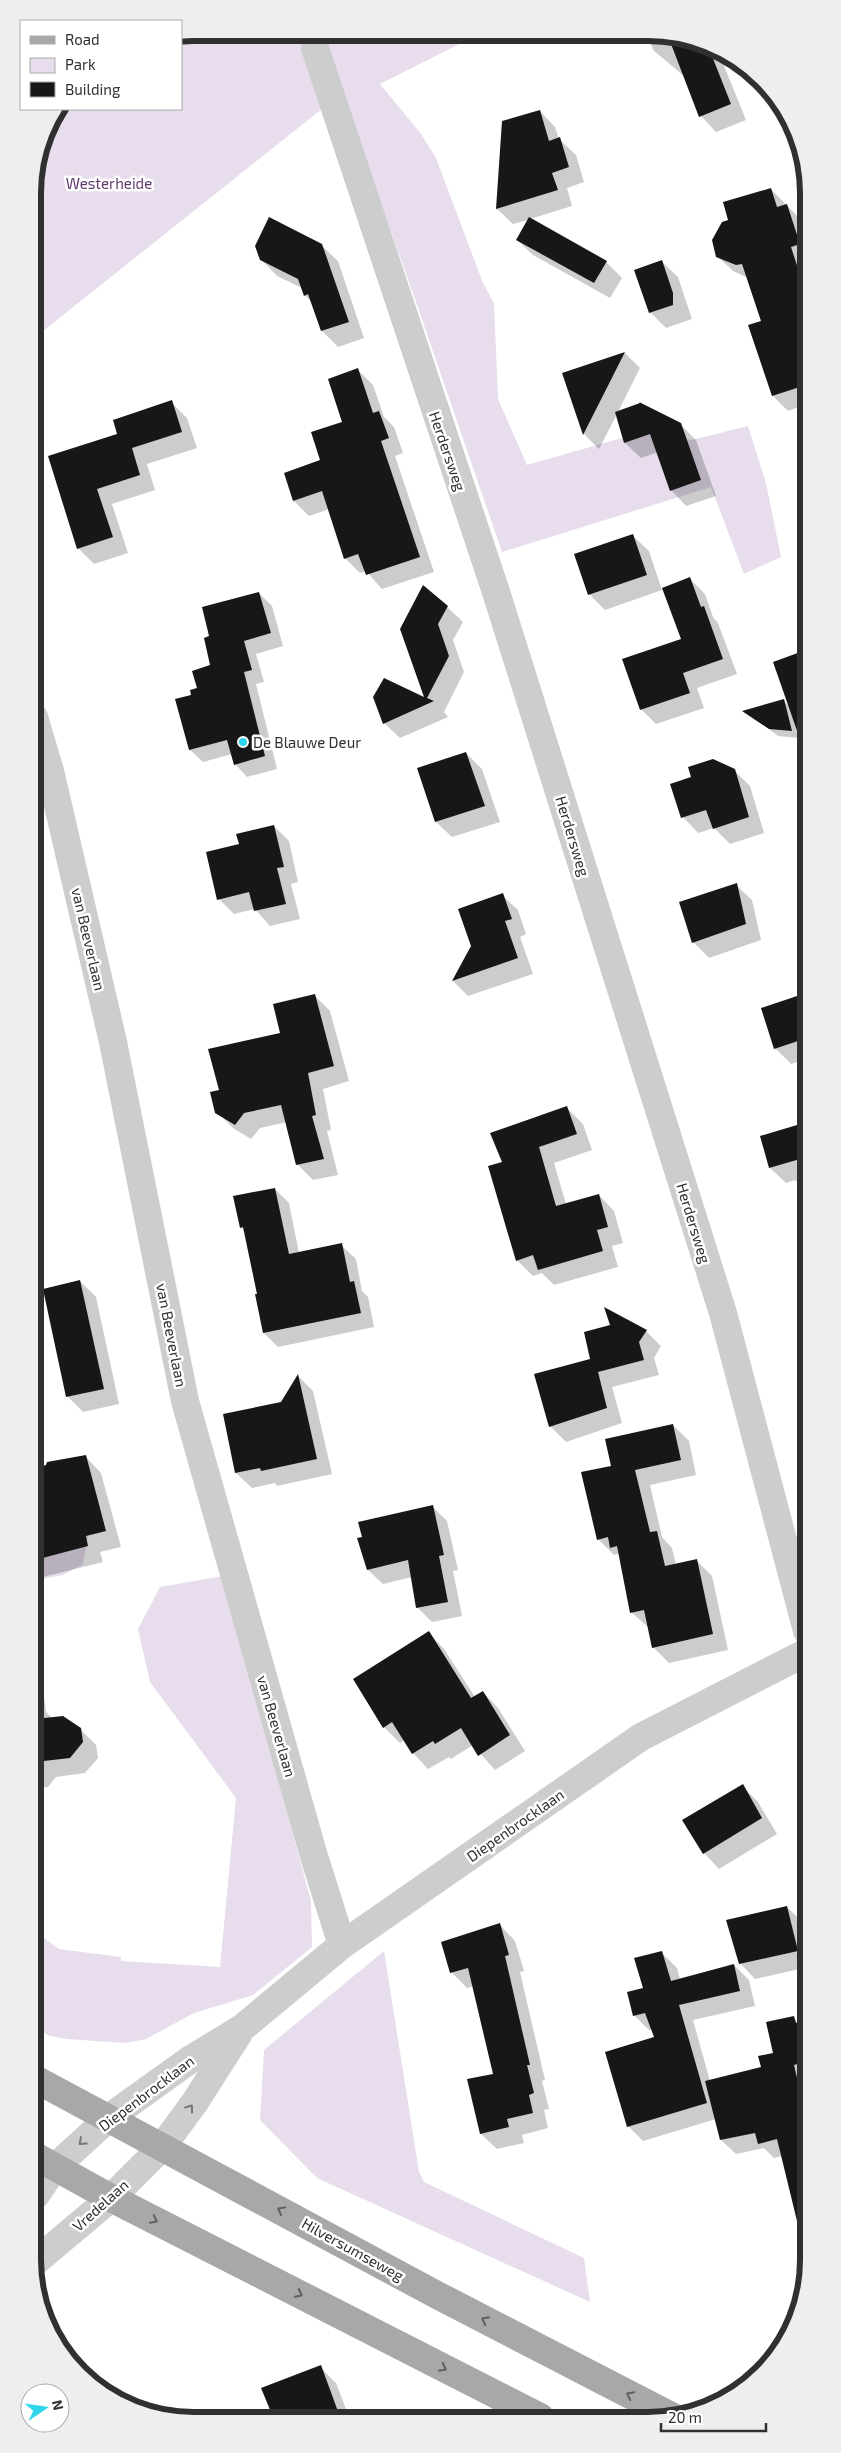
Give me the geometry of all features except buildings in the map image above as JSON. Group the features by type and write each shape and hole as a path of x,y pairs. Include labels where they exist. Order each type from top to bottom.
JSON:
{"main road":[{"name":"Hilversumseweg","path":"41,2082 110,2117 437,2296 661,2411"},
{"path":"45,2162 110,2198 530,2412"}],"street":[{"name":"Herdersweg","path":"315,48 496,592 723,1313 799,1602"},
{"name":"van Beeverlaan","path":"42,743 50,771 113,1042 185,1401 313,1853 342,1945"},
{"name":"Diepenbrocklaan","path":"45,2162 191,2059 242,2028 342,1945 640,1737 799,1656"},
{"name":"Diepenbrocklaan","path":"162,2147 242,2028"},
{"name":"Vredelaan","path":"41,2257 110,2198 162,2147"},
{"path":"41,2176 45,2162"}],"green space":[{"name":"Westerheide","path":"465,41 380,84 421,134 436,158 483,283 494,303 498,399 527,465 643,432 692,440 748,426 766,483 781,557 744,574 711,487 502,552 342,93 42,332 43,173 46,154 53,135 66,110 182,110 182,42"},
{"path":"41,1473 88,1535 83,1564 63,1575 41,1579"},
{"path":"223,1576 311,1901 312,1947 253,1995 194,2013 146,2039 125,2043 50,2036 41,2031 41,1936 59,1949 121,1957 121,1961 220,1967 236,1798 150,1682 138,1629 160,1587"},
{"path":"384,1951 419,2172 424,2182 584,2258 590,2302 317,2178 260,2120 264,2050"}],"place":[{"name":"De Blauwe Deur","path":"243,742"}]}
